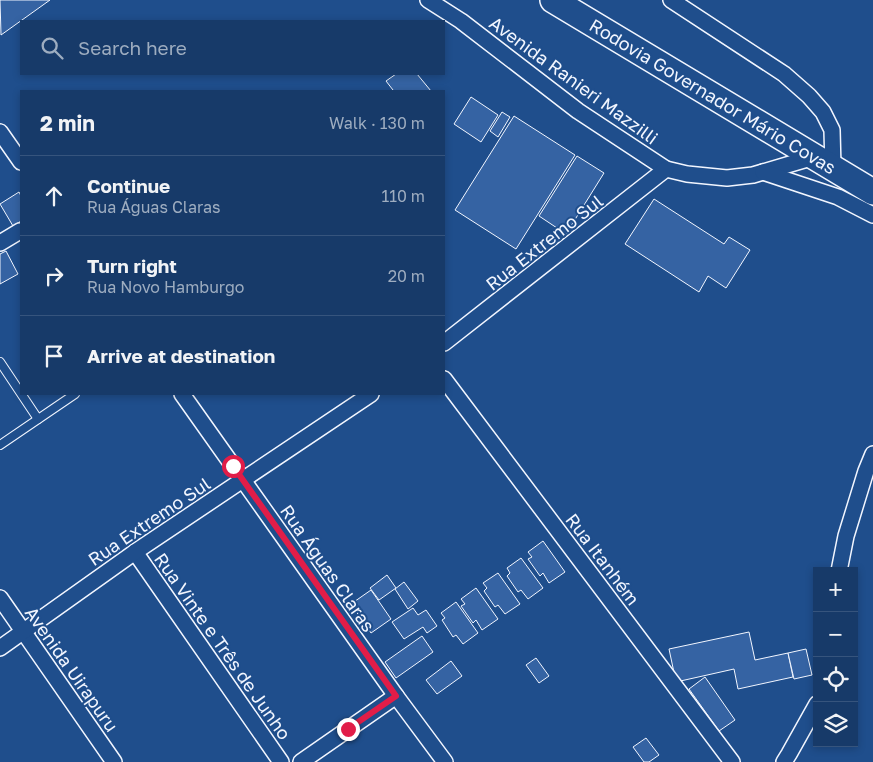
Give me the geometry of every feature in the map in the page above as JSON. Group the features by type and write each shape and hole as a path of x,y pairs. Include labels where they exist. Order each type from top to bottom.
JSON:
{"highway":[{"name":"Rodovia Governador Mário Covas","path":"554,0 873,192"}],"street":[{"name":"Avenida Ranieri Mazzilli","path":"428,0 461,21 578,111 666,169 687,174 727,178 824,162"},
{"path":"671,0 784,74 809,96 823,112 832,130 824,162"},
{"path":"0,132 20,161"},
{"name":"Rua Extremo Sul","path":"445,342 666,169"},
{"name":"Avenida Ranieri Mazzilli","path":"763,172 838,197 873,215"},
{"path":"0,242 20,231"},
{"name":"Rua Itanhém","path":"445,380 732,762"},
{"name":"Rua Águas Claras","path":"183,395 445,762"},
{"name":"Rua Extremo Sul","path":"0,648 135,552 370,395"},
{"path":"840,567 846,536 873,454"},
{"name":"Rua Vinte e Três de Junho","path":"135,552 280,762"},
{"name":"Avenida Uirapuru","path":"0,598 114,762"},
{"path":"301,762 396,696"},
{"path":"774,762 786,758 813,711"}],"lane":[{"path":"0,362 20,392"},
{"path":"22,395 38,419"},
{"path":"0,445 74,395"}],"building":[{"path":"0,0 50,0 20,20 1,35"},
{"path":"395,75 418,75 430,90 393,90 386,81"},
{"path":"471,97 498,115 481,142 454,124"},
{"path":"502,112 510,117 498,137 490,131"},
{"path":"514,116 575,155 516,249 455,210"},
{"path":"577,156 604,173 566,234 539,216"},
{"path":"19,192 20,222 13,226 0,204"},
{"path":"654,199 724,244 729,237 750,250 726,288 708,276 699,292 625,244"},
{"path":"6,251 18,274 0,284 0,254"},
{"path":"543,541 565,572 549,583 543,573 540,576 528,559 532,557 528,552"},
{"path":"521,558 543,588 528,599 521,590 518,592 507,576 510,573 507,568"},
{"path":"498,573 520,604 505,614 498,605 495,607 484,591 487,588 483,583"},
{"path":"387,575 396,588 379,600 370,588"},
{"path":"404,582 418,601 408,609 395,589"},
{"path":"476,588 498,619 482,630 476,620 473,623 461,606 465,604 461,599"},
{"path":"371,590 391,619 371,633 351,604"},
{"path":"456,602 478,633 463,644 456,635 453,637 442,620 445,618 441,613"},
{"path":"413,608 418,615 426,610 437,626 427,633 423,627 404,639 392,622"},
{"path":"749,632 755,660 788,653 793,677 738,689 734,669 676,682 669,649"},
{"path":"422,636 433,652 396,678 385,662"},
{"path":"806,649 812,675 794,679 788,653"},
{"path":"536,658 549,676 539,683 526,665"},
{"path":"451,661 462,676 437,694 426,680"},
{"path":"705,677 735,720 719,731 689,689"},
{"path":"646,738 659,755 649,762 644,762 633,747"}],"route":[{"path":"233,466 396,696 348,729"}]}
